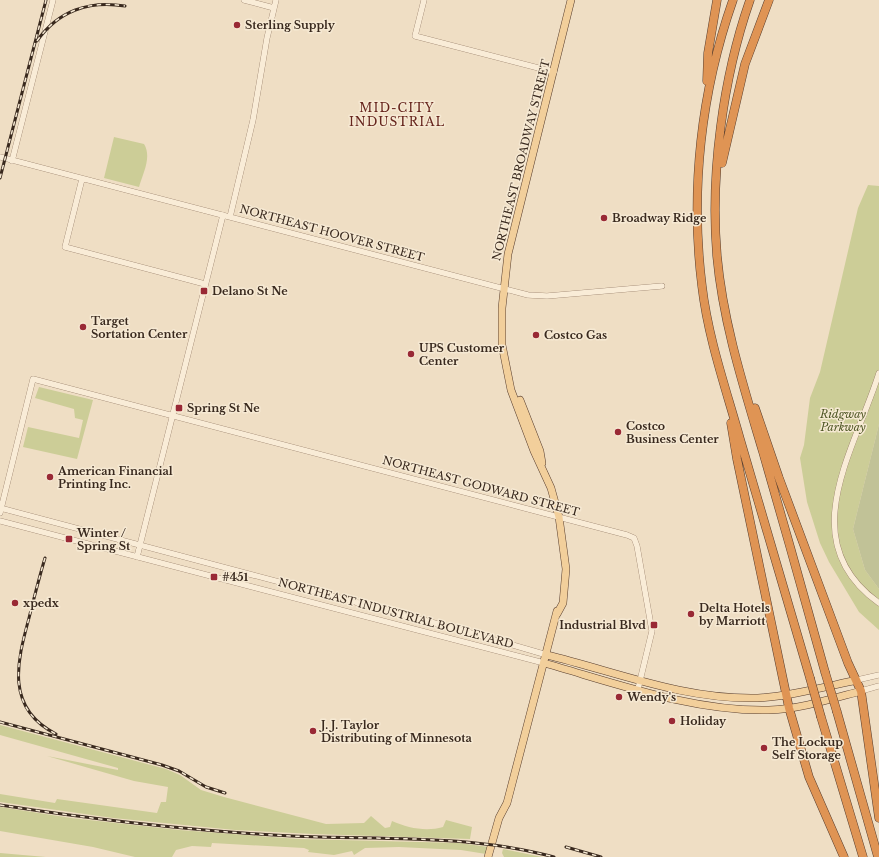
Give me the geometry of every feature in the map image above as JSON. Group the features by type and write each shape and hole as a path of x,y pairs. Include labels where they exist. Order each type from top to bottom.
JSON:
{"highway":[{"path":"717,0 708,53 706,106 698,178 699,259 707,318 725,387 863,857"},
{"path":"706,106 718,50 733,0"},
{"path":"750,0 735,47 725,98 719,148 716,195 717,256 726,318 878,857"},
{"path":"716,195 729,129 742,77 769,0"},
{"path":"726,318 779,478 848,663 861,691 879,818"},
{"path":"725,387 737,459 789,708 809,778 844,857"}],"main road":[{"name":"NORTHEAST BROADWAY STREET","path":"488,857 499,818 507,803 547,655 557,614 564,552 559,517 553,494 534,451 511,390 503,350 502,326 503,288 510,246 572,0"},
{"name":"NORTHEAST INDUSTRIAL BOULEVARD","path":"547,655 683,701 734,709 770,710 789,708 861,691"},
{"name":"NORTHEAST INDUSTRIAL BOULEVARD","path":"544,664 639,685 714,696 759,698 857,680"}],"street":[{"path":"12,161 53,0"},
{"path":"244,0 274,8"},
{"path":"230,217 254,120 276,0"},
{"path":"424,0 415,36 554,72"},
{"name":"NORTHEAST HOOVER STREET","path":"0,158 538,296 662,286"},
{"path":"82,179 65,247 205,284"},
{"path":"137,557 223,215"},
{"path":"879,373 844,463 836,498 834,520 839,552 847,568 856,583 879,603"},
{"name":"NORTHEAST GODWARD STREET","path":"0,510 33,379 627,535 636,542 652,632 639,685"},
{"name":"NORTHEAST INDUSTRIAL BOULEVARD","path":"0,510 140,545 450,627 547,655"},
{"name":"NORTHEAST INDUSTRIAL BOULEVARD","path":"0,521 544,664"},
{"path":"857,680 879,675"},
{"path":"861,691 879,686"}],"green space":[{"path":"114,137 144,144 147,160 139,187 104,178"},
{"name":"Ridgway Parkway","path":"868,185 879,186 879,424 853,529 865,570 879,589 879,630 859,612 829,562 820,543 807,502 800,458 804,445 810,398 820,372 858,208"},
{"path":"39,387 93,400 77,459 23,447 28,427 79,438 83,420 75,418 74,409 35,398"},
{"path":"879,424 879,589 865,570 853,529"},
{"path":"0,725 166,769 180,775 201,790 326,824 364,823 371,816 385,828 390,827 392,821 404,826 430,829 443,827 446,820 472,827 470,839 235,830 113,818 0,802 0,794 55,803 57,799 157,813 161,802 166,802 168,787 134,781 47,756 118,770 118,768 0,735"},
{"path":"0,807 71,818 179,830 299,839 460,843 488,847 486,854 461,850 399,847 365,848 354,855 352,851 334,855 308,852 309,850 304,848 212,843 211,847 192,846 176,850 172,857 135,857 93,847 0,831"},
{"path":"503,849 542,857 504,857 502,853"},
{"path":"0,853 46,857 0,857"}],"railway":[{"path":"0,178 46,0"},
{"path":"37,41 55,22 75,10 99,5 125,6"},
{"path":"45,558 21,651 19,683 22,697 29,711 40,723 56,734"},
{"path":"0,722 162,765 179,771 206,787 225,793"},
{"path":"0,805 109,820 219,831 292,836 457,841 522,850 554,857"},
{"path":"566,847 601,857"}],"place":[{"name":"Sterling Supply","path":"237,25"},
{"name":"Broadway Ridge","path":"604,218"},
{"name":"Delano St Ne","path":"204,291"},
{"name":"Target Sortation Center","path":"83,327"},
{"name":"Costco Gas","path":"536,335"},
{"name":"UPS Customer Center","path":"411,354"},
{"name":"Spring St Ne","path":"179,408"},
{"name":"Costco Business Center","path":"618,432"},
{"name":"American Financial Printing Inc.","path":"50,477"},
{"name":"Winter / Spring St","path":"69,539"},
{"name":"#451","path":"214,577"},
{"name":"xpedx","path":"15,603"},
{"name":"Delta Hotels by Marriott","path":"691,614"},
{"name":"Industrial Blvd","path":"654,625"},
{"name":"Wendy's","path":"619,697"},
{"name":"Holiday","path":"672,721"},
{"name":"J. J. Taylor Distributing of Minnesota","path":"313,731"},
{"name":"The Lockup Self Storage","path":"764,748"}],"district":[{"name":"MID-CITY INDUSTRIAL","path":"397,115"}]}
